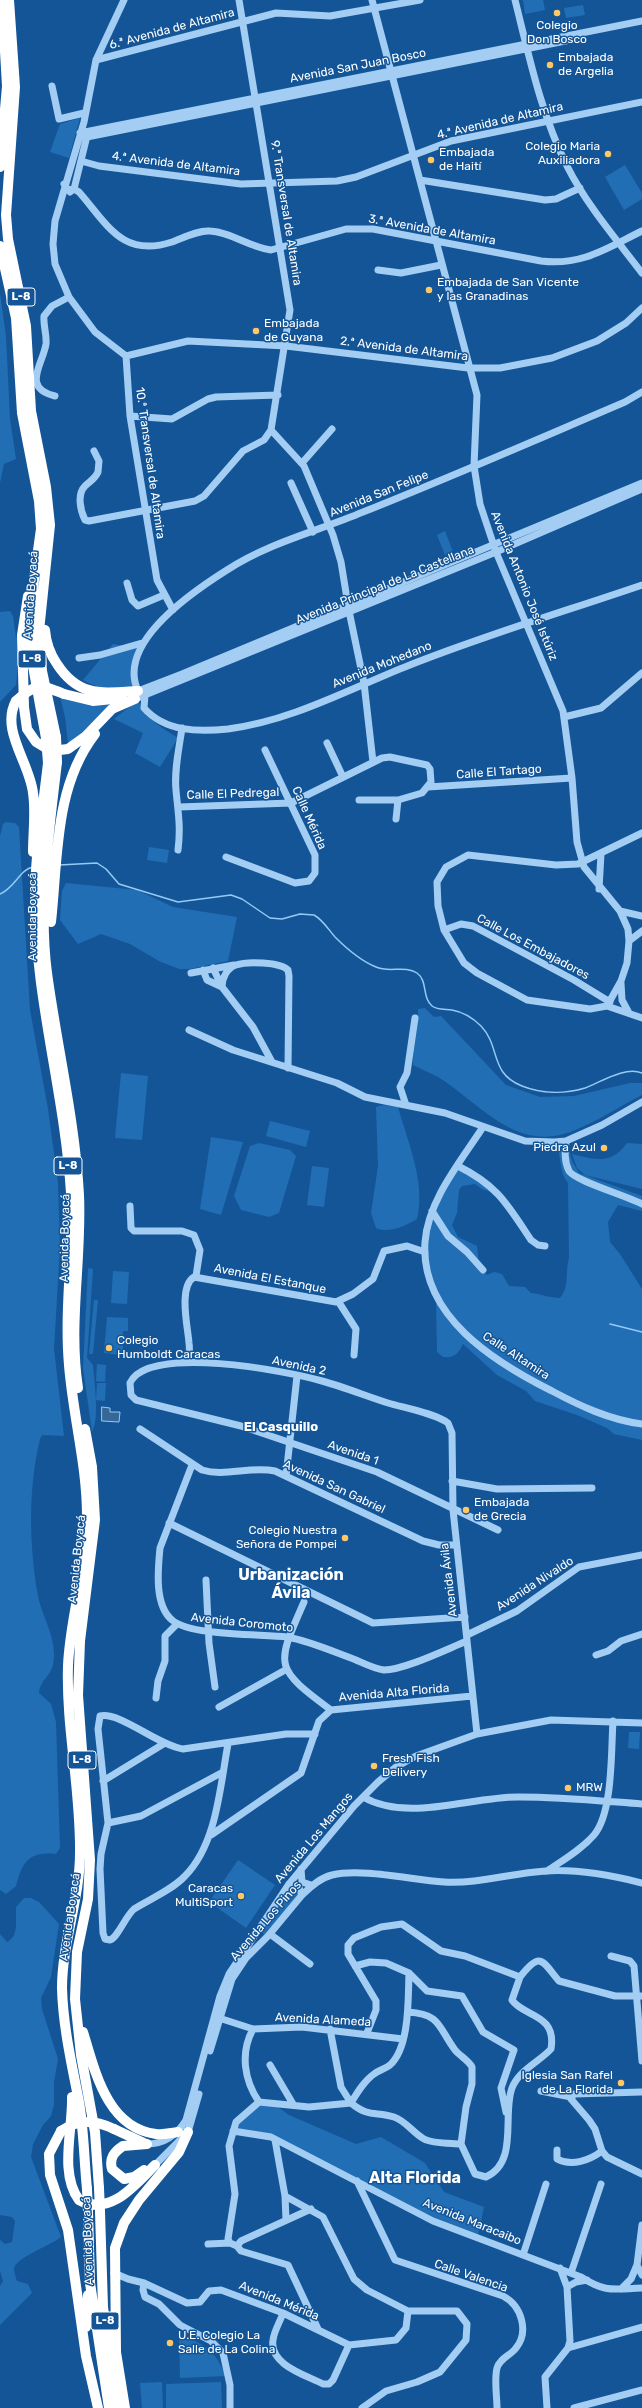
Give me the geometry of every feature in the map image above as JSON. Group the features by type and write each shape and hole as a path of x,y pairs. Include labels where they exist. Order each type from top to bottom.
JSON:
{"highway":[{"path":"0,167 7,86 2,0"},
{"name":"Avenida Boyacá","path":"9,0 15,87 6,215 8,239 26,326 31,411 47,495 50,525 39,631 42,671 56,737 52,763 42,881 51,921 44,934 47,973 73,1142 79,1194 75,1356 78,1385 92,1467 95,1520 78,1662 79,1727 90,1860 88,1899 77,1952 74,1993 81,2055 95,2132 102,2233 103,2307 116,2408"},
{"name":"Avenida Boyacá","path":"0,246 16,318 22,412 39,501 41,529 34,579 30,634 32,660 52,763"},
{"path":"34,579 29,590 24,615 22,644 26,720 29,732 36,742 51,751 68,749 86,736 112,709 139,695"},
{"path":"41,604 48,649 59,668 69,680 84,689 99,692 139,695"},
{"path":"42,881 43,857 33,791 8,726 10,712 16,701 26,692 41,686 84,700 99,701 139,695"},
{"path":"43,857 66,795 76,762 108,719 139,695"},
{"name":"Avenida Boyacá","path":"42,881 35,897 42,993 71,1190 72,1237 67,1328 68,1360 84,1466 87,1517 85,1560 68,1662 68,1696 80,1853 77,1894 62,1985 64,2019 79,2106 87,2189 90,2283 109,2408"},
{"path":"76,2010 99,2082 106,2096 121,2117 130,2125 144,2132 161,2135 183,2132 179,2152 139,2200 124,2223 115,2248 114,2278 116,2351"},
{"path":"72,2071 73,2115 68,2173 71,2188 79,2200 95,2204 114,2201 127,2193 155,2165"},
{"path":"98,2408 86,2356 68,2230 50,2175 49,2154 61,2131 76,2123 88,2121 101,2123 147,2144"},
{"path":"147,2144 123,2146 112,2155 112,2169 121,2177 129,2178 155,2165"},
{"path":"102,2233 116,2351 125,2408"},
{"path":"86,2356 87,2307 90,2283"}],"street":[{"path":"62,198 74,189 88,134 84,122 84,113 96,60 124,0"},
{"name":"9.ª Transversal de Altamira","path":"239,0 257,101 290,310 286,346 272,430"},
{"name":"Avenida Antonio José Istúriz","path":"372,0 414,154 435,242 478,401 474,466 480,504 495,549 559,698 564,717 572,778 575,832 582,863 599,888 620,911 626,924 630,941 627,963 621,981 608,1004"},
{"name":"6.ª Avenida de Altamira","path":"96,60 276,13 330,16 420,0"},
{"path":"515,0 526,46 548,121 567,167 618,242 642,273"},
{"name":"Avenida San Juan Bosco","path":"88,134 392,74 642,21"},
{"name":"Avenida San Juan Bosco","path":"526,46 642,26"},
{"path":"52,86 59,119 84,113"},
{"name":"4.ª Avenida de Altamira","path":"82,157 99,166 241,184 347,180 450,141 642,102"},
{"path":"84,122 73,152 55,221 53,244 55,264 69,297 95,332 126,356"},
{"path":"80,133 88,134"},
{"path":"73,152 81,150 82,157"},
{"path":"420,180 545,200 556,199 580,188"},
{"path":"64,184 68,190 74,189"},
{"name":"3.ª Avenida de Altamira","path":"74,189 114,232 134,245 142,247 159,246 208,230 222,233 259,249 280,249 317,236 358,229 388,231 435,242 557,263 580,260 642,231"},
{"path":"378,270 401,273 441,265"},
{"path":"54,396 42,391 38,384 36,368 46,346 44,316 52,306 69,297"},
{"name":"2.ª Avenida de Altamira","path":"126,356 184,341 286,346 468,368 500,368 558,356 597,341 626,323 642,308"},
{"name":"10.ª Transversal de Altamira","path":"126,356 130,416 157,580 173,610"},
{"name":"Avenida San Felipe","path":"139,695 133,678 133,669 142,643 173,610 227,569 273,546 330,526 474,466 625,402 642,392"},
{"path":"130,416 172,419 216,397 278,395"},
{"path":"302,463 332,429"},
{"path":"94,452 99,462 98,472 83,488 80,494 84,520 88,522 146,512 199,499 243,451 264,440 272,430 302,463 330,526 341,562 364,684 373,762 390,757 426,765 431,775 428,787"},
{"path":"291,483 313,532"},
{"name":"Avenida Principal de La Castellana","path":"495,549 642,483"},
{"name":"Avenida Principal de La Castellana","path":"139,695 642,489"},
{"path":"126,583 132,600 138,606 164,595"},
{"name":"Avenida Mohedano","path":"139,695 150,714 163,724 182,728 229,729 281,718 405,666 526,623 642,586"},
{"path":"79,658 100,655 142,643"},
{"path":"564,717 601,708 642,674"},
{"path":"178,850 181,825 176,790 176,768 182,728"},
{"path":"327,743 343,777"},
{"name":"Calle Mérida","path":"226,857 295,883 309,881 315,873 315,855 265,750"},
{"name":"Calle El Pedregal","path":"179,807 291,803 373,762"},
{"name":"Calle El Tartago","path":"359,800 398,800 422,793 428,787 572,778"},
{"path":"396,820 398,800"},
{"path":"642,833 582,863 556,865 480,854 462,857 446,867 437,882 438,906 444,930 464,963 477,973 518,996 535,1002 590,1009 608,1004 642,1018"},
{"path":"599,888 601,854"},
{"path":"620,911 642,916"},
{"name":"Calle Los Embajadores","path":"444,930 461,924 473,926 574,980 608,1004"},
{"path":"630,941 642,931"},
{"path":"191,973 236,965 278,964 288,970 288,1068"},
{"path":"222,987 227,972 236,965"},
{"path":"213,968 222,987 253,1027 272,1062"},
{"path":"203,970 207,980 222,987"},
{"name":"Avenida Antonio José Istúriz","path":"621,981 622,1000 629,1013"},
{"path":"391,1102 396,1097 407,1073 415,1018"},
{"path":"188,1030 226,1047 337,1083 365,1097 445,1113 525,1141 566,1141 602,1126 642,1102"},
{"path":"400,1087 406,1105"},
{"name":"Calle Altamira","path":"483,1127 432,1211 426,1231 426,1272 443,1307 471,1340 491,1356 575,1404 620,1420 642,1424"},
{"path":"566,1141 565,1154 570,1172 579,1179 626,1195 642,1204"},
{"path":"458,1166 484,1180 496,1190 531,1240 538,1245 545,1246"},
{"path":"130,1206 131,1228 134,1231 182,1231 194,1235 200,1250 196,1276"},
{"path":"432,1211 448,1236 467,1252 483,1270"},
{"name":"Avenida El Estanque","path":"188,1362 190,1344 184,1319 185,1308 189,1282 196,1276 331,1302 338,1301 353,1294 373,1279 384,1251 407,1246 425,1252"},
{"path":"338,1301 356,1329 354,1355"},
{"name":"Avenida 2","path":"141,1371 166,1362 188,1362 248,1367 322,1381 448,1423"},
{"name":"Avenida 1","path":"141,1371 134,1376 130,1382 131,1395 136,1400 241,1426 377,1472 453,1510 498,1530"},
{"path":"286,1476 297,1376"},
{"name":"Avenida Ávila","path":"448,1423 452,1433 453,1510 456,1545 477,1734"},
{"name":"Avenida San Gabriel","path":"140,1429 192,1465 211,1472 258,1469 274,1471 423,1541 439,1545 456,1545"},
{"name":"Avenida Coromoto","path":"192,1465 160,1548 159,1589 165,1611 177,1624 186,1628 208,1631 288,1638 326,1648 384,1670 405,1665 467,1638"},
{"path":"452,1481 497,1489 592,1488"},
{"path":"169,1523 374,1623 465,1617"},
{"name":"Avenida Nivaldo","path":"467,1638 517,1611 579,1567 642,1556"},
{"path":"206,1580 208,1631 215,1687"},
{"path":"304,1602 288,1638 284,1655 287,1670 294,1682 331,1710"},
{"path":"156,1698 158,1681 165,1662 165,1636 177,1624"},
{"path":"596,1655 608,1651 621,1640 642,1634"},
{"path":"219,1707 287,1670"},
{"name":"Avenida Alta Florida","path":"211,1835 301,1773 307,1761 319,1721 331,1710 472,1696"},
{"path":"228,1744 211,1835 186,1875 134,1909 127,1915 114,1938 108,1940 103,1933 100,1869 101,1854 108,1823 98,1729 100,1716 111,1716 165,1743 183,1749 228,1744 286,1734 315,1734"},
{"name":"Avenida Los Mangos","path":"183,2132 224,1985 258,1928 289,1884 363,1797 384,1777 406,1761 434,1748 477,1734 551,1720 642,1723"},
{"path":"547,1871 577,1850 594,1835 603,1820 607,1802 613,1721"},
{"path":"103,1781 165,1743"},
{"path":"108,1823 141,1816 223,1772"},
{"path":"363,1797 381,1805 398,1807 437,1806 519,1796 642,1804"},
{"path":"301,1869 300,1876 302,1882 311,1885"},
{"name":"Avenida Los Pinos","path":"155,2165 183,2132 232,1979 246,1958 269,1935 311,1885 325,1878 340,1874 463,1882 547,1871 607,1876 642,1883"},
{"path":"289,1884 298,1885 302,1895"},
{"path":"368,2033 376,2010 376,2001 347,1951 352,1940 381,1927 402,1924 441,1951 465,1956 520,1977"},
{"path":"258,1928 261,1935 269,1935 310,1964"},
{"path":"611,1956 626,1959 633,1963 639,1996 642,2061"},
{"path":"355,1966 378,1961 394,1965 409,1973 427,1991 462,1996 483,2032 512,2048 514,2056 501,2088 507,2116"},
{"path":"408,2012 427,2014 434,2018 442,2026 460,2056 472,2068 472,2084 466,2107 461,2144 475,2174 486,2177 491,2175 505,2152 507,2143 509,2098 517,2080 546,2054 552,2043 551,2034 543,2022 512,2000 520,1977 529,1965 536,1961 541,1962 553,1970 559,1981 611,1995 639,1996"},
{"path":"318,2329 295,2276 288,2265 241,2251 228,2239 235,2194 229,2146 239,2117 259,2102 309,2106 351,2103 372,2075 390,2065 403,2038 408,2012 409,1973"},
{"name":"Avenida Alameda","path":"219,2018 252,2029 330,2029 403,2038"},
{"path":"252,2029 247,2040 245,2068 250,2087 259,2102"},
{"path":"330,2029 341,2087 351,2103 359,2110 374,2115 385,2115 400,2120 425,2140 461,2144"},
{"path":"270,2065 293,2104"},
{"path":"541,2091 571,2097 574,2094 642,2092"},
{"path":"571,2097 572,2101 595,2129 602,2151 617,2163 642,2174"},
{"name":"Avenida Maracaibo","path":"233,2131 266,2136 433,2221 560,2268 587,2280 602,2289 642,2288"},
{"path":"147,2144 165,2141 183,2132"},
{"path":"275,2140 284,2196 286,2220"},
{"path":"557,2150 558,2159 568,2163 582,2161 602,2151"},
{"name":"Calle Valencia","path":"357,2181 395,2260 503,2296 516,2307 522,2320 522,2336 516,2348 505,2357 497,2368 497,2408"},
{"path":"523,2255 546,2184"},
{"path":"571,2273 601,2184"},
{"path":"284,2196 311,2208 323,2217 354,2279 367,2290 408,2310 457,2311 467,2324 466,2340 440,2372 417,2382 386,2390 362,2408"},
{"path":"208,2244 234,2245 311,2208"},
{"path":"621,2289 632,2279 637,2265 642,2225"},
{"path":"637,2265 642,2275"},
{"path":"547,2408 545,2377 568,2348 570,2334 567,2287 560,2268"},
{"name":"Avenida Mérida","path":"114,2278 144,2282 187,2303 200,2302 209,2291 221,2290 318,2329 349,2345"},
{"path":"567,2287 576,2282 587,2280"},
{"path":"144,2282 143,2290 145,2297 159,2304 180,2325 211,2341 222,2353 230,2385 230,2408"},
{"path":"283,2314 273,2338 275,2354 281,2362 323,2384 329,2384 333,2380 349,2345 396,2340 406,2328 408,2310"},
{"path":"568,2348 642,2327"},
{"path":"574,2408 642,2390"}],"shaded area":[{"path":"523,0 543,0 545,10 525,14"},
{"path":"583,5 585,15 566,18 564,8"},
{"path":"80,118 69,158 50,152 60,124"},
{"path":"625,165 642,193 642,199 624,210 605,177"},
{"path":"0,293 6,336 10,419 16,459 4,464 0,483"},
{"path":"445,531 453,552 445,555 437,535"},
{"path":"10,611 13,616 16,637 21,641 16,685 0,702 0,612"},
{"path":"113,644 137,648 132,665 132,687 119,689 107,688 95,686 83,680"},
{"path":"59,692 117,702 87,731 68,743 65,717"},
{"path":"138,700 145,712 150,717 178,738 160,767 135,753 143,733 114,719"},
{"path":"6,822 15,823 19,827 30,1010 48,1109 58,1183 60,1247 54,1349 64,1436 42,1435 40,1439 33,1477 31,1517 33,1557 38,1596 52,1639 54,1655 52,1668 42,1683 39,1693 51,1704 56,1722 60,1848 56,1854 39,1854 28,1860 21,1871 16,1886 6,1894 0,1890 0,836 3,824"},
{"path":"149,847 169,850 167,863 147,860"},
{"path":"66,883 137,890 173,907 237,917 228,961 190,969 179,969 159,961 130,944 101,934 78,944 60,920 62,891"},
{"path":"425,1008 434,1017 441,1016 506,1085 540,1097 574,1096 630,1083 642,1083 642,1095 587,1125 564,1134 554,1136 537,1136 522,1133 492,1117 438,1077 413,1065 418,1023 418,1009"},
{"path":"121,1073 148,1076 142,1140 115,1138"},
{"path":"383,1105 398,1107 418,1177 419,1205 417,1219 402,1227 392,1230 381,1230 376,1228 371,1213 378,1166 376,1107"},
{"path":"270,1121 310,1131 306,1147 266,1136"},
{"path":"211,1137 243,1142 221,1215 200,1209"},
{"path":"259,1143 290,1150 296,1156 279,1213 269,1217 241,1210 234,1196 250,1146"},
{"path":"627,1143 642,1144 642,1189 585,1175 577,1168 572,1154 596,1159 609,1158 621,1150"},
{"path":"561,1144 568,1146 572,1161 579,1173 642,1196 642,1211 618,1205 608,1222 610,1242 620,1254 642,1289 642,1440 614,1434 607,1428 577,1415 535,1401 526,1391 497,1375 463,1344 458,1353 453,1356 443,1357 437,1352 436,1301 425,1252 428,1222 458,1166 494,1193 482,1189 475,1184 462,1186 459,1190 457,1213 452,1225 458,1237 477,1246 479,1264 487,1275 494,1272 502,1274 509,1286 525,1287 531,1293 560,1298 563,1293 565,1289 569,1258 568,1183 563,1175 561,1167 558,1149"},
{"path":"312,1166 329,1168 324,1207 307,1205"},
{"path":"88,1268 93,1269 87,1358 93,1365 95,1390 96,1418 92,1432 83,1368"},
{"path":"113,1271 129,1272 127,1304 111,1303"},
{"path":"94,1300 98,1300 93,1354 89,1354"},
{"path":"107,1317 128,1318 128,1331 123,1331 123,1352 120,1355 104,1353"},
{"path":"97,1364 106,1365 105,1382 96,1381"},
{"path":"97,1383 106,1383 105,1401 96,1400"},
{"path":"102,1407 110,1408 110,1412 120,1412 119,1422 102,1421"},
{"path":"629,1732 640,1732 639,1749 628,1748"},
{"name":"Caracas MultiSport","path":"238,1860 275,1885 246,1928 209,1902"},
{"path":"289,1886 296,1886 299,1895 264,1935 260,1928"},
{"path":"24,1898 31,1898 39,1902 59,1924 51,1977 41,1998 42,2009 58,2059 54,2082 54,2105 51,2116 43,2125 33,2144 31,2157 61,2237 26,2256 16,2265 14,2270 17,2281 28,2284 32,2293 0,2325 0,2286 3,2281 0,2271 0,2240 5,2244 12,2242 15,2221 12,2217 0,2215 0,1934 7,1942 14,1935 16,1926 16,1907"},
{"path":"263,2103 274,2104 289,2115 356,2144 381,2137 425,2163 444,2192 484,2207 478,2236 433,2219 276,2137 237,2128 239,2122"},
{"path":"179,2335 195,2341 208,2349 218,2360 225,2376 180,2378"},
{"path":"162,2382 163,2408 142,2408 140,2383"},
{"path":"221,2382 222,2408 166,2408 166,2384"}],"waterway":[{"path":"59,865 97,863 106,869 119,884 178,902 231,895 242,899 270,918 282,919 300,914 314,915 323,922 335,937 354,954 365,961 381,969 402,969 417,973 423,980 429,1003 439,1009 460,1012 478,1023 487,1034 504,1074 512,1081 530,1089 545,1092 570,1091 585,1088 621,1073 635,1071 642,1073"},
{"path":"0,894 10,888 24,871 33,867"},
{"path":"610,1324 642,1332"}],"place":[{"name":"Colegio Don Bosco","path":"557,13"},
{"name":"Embajada de Argelia","path":"550,65"},
{"name":"Colegio Maria Auxiliadora","path":"608,154"},
{"name":"Embajada de Haití","path":"431,160"},
{"name":"Embajada de San Vicente y las Granadinas","path":"429,290"},
{"name":"Embajada de Guyana","path":"256,331"},
{"name":"Piedra Azul","path":"604,1148"},
{"name":"Colegio Humboldt Caracas","path":"109,1348"},
{"name":"Embajada de Grecia","path":"466,1510"},
{"name":"Colegio Nuestra Señora de Pompei","path":"345,1538"},
{"name":"Fresh Fish Delivery","path":"374,1766"},
{"name":"MRW","path":"568,1788"},
{"name":"Caracas MultiSport","path":"241,1896"},
{"name":"Iglesia San Rafel de La Florida","path":"621,2083"},
{"name":"U.E. Colegio La Salle de La Colina","path":"170,2343"}],"district":[{"name":"El Casquillo","path":"281,1427"},
{"name":"Urbanización Ávila","path":"291,1584"},
{"name":"Alta Florida","path":"415,2178"}]}
